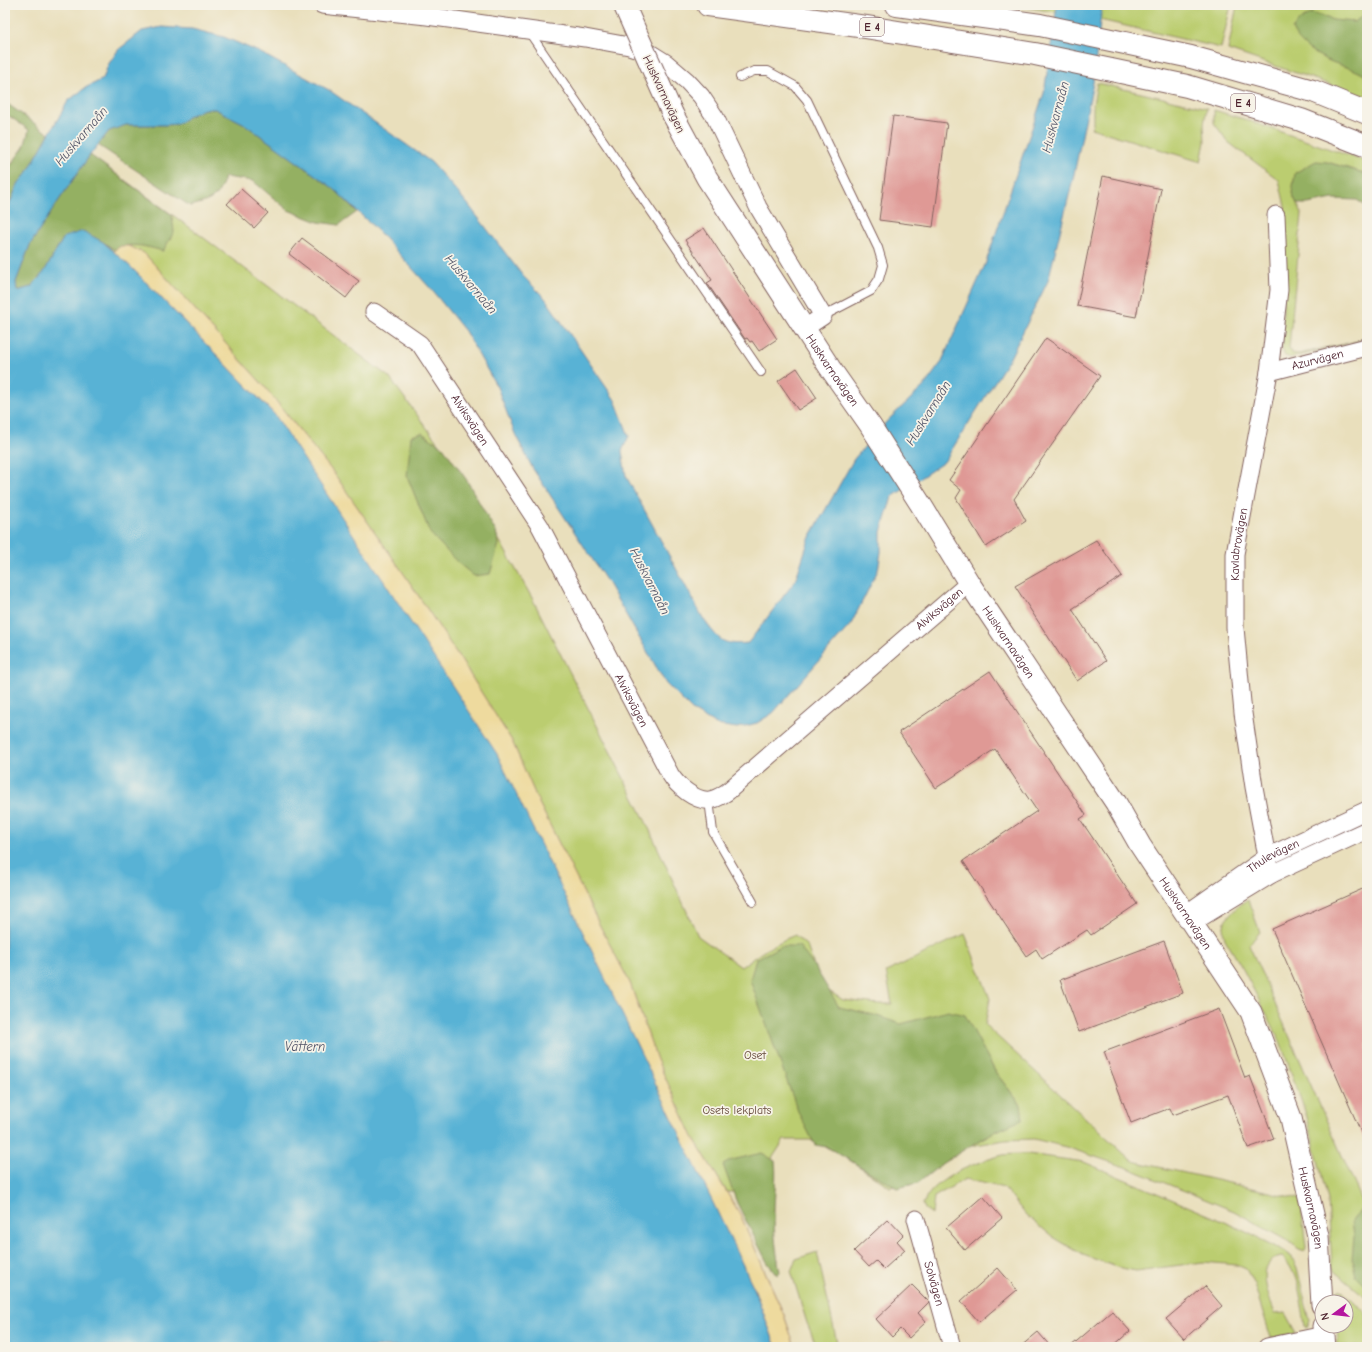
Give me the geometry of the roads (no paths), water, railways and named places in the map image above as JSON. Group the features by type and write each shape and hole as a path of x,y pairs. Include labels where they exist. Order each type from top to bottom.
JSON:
{"highway":[{"name":"E 4","path":"708,5 866,26 1035,54 1187,86 1301,120 1367,146"},
{"path":"896,5 1040,26 1120,41 1191,57 1313,91 1367,113"}],"street":[{"path":"322,5 428,16 584,38 629,46 650,53 666,63 687,81 701,96 715,117 758,207 823,316 805,328"},
{"name":"Huskvarnavägen","path":"624,5 673,115 707,178 870,425 969,583 1116,803 1140,844 1251,1012 1291,1118 1318,1236 1321,1294"},
{"name":"Kavlabrovägen","path":"1272,874 1267,857 1254,787 1243,713 1235,628 1235,554 1269,372 1279,290 1276,215"},
{"name":"Alviksvägen","path":"374,312 420,344 540,526 675,783 700,798 709,800 719,797 727,792 969,583"},
{"name":"Azurvägen","path":"1269,372 1367,347"},
{"name":"Thulevägen","path":"1189,919 1267,857 1367,810"},
{"name":"Thulevägen","path":"1189,919 1272,874 1367,830"},
{"name":"Solvägen","path":"916,1219 952,1347"},
{"path":"1267,1347 1324,1336"}],"lane":[{"path":"529,31 761,372"},
{"path":"740,77 754,71 768,71 795,86 807,100 878,248 883,265 879,279 871,291 823,316"},
{"path":"709,800 712,832 753,902"}],"water":[{"name":"Vättern","path":"1057,5 1102,5 1093,83 1073,179 1048,281 1011,356 944,462 892,497 881,532 881,552 878,570 851,624 773,713 757,723 737,728 716,725 693,711 666,684 606,580 533,469 515,434 497,387 465,331 431,289 379,232 333,188 243,123 215,109 204,109 189,116 178,124 126,125 109,131 90,155 30,245 16,282 17,291 31,287 44,272 64,237 83,231 103,242 133,269 275,415 497,754 754,1288 776,1347 5,1347 5,209 9,205 18,184 27,173 68,101 85,88 103,79 108,65 118,50 142,31 162,27 192,29 224,37 259,52 329,90 431,162 467,203 523,276 545,298 615,400 629,436 622,451 626,476 704,620 713,632 722,640 739,644 748,643 795,581 809,539 854,459 888,420 924,386 941,363 985,265 1044,93"}],"water label":[{"name":"Huskvarnaån","path":"1055,117"},
{"name":"Huskvarnaån","path":"81,136"},
{"name":"Huskvarnaån","path":"471,284"},
{"name":"Huskvarnaån","path":"928,413"},
{"name":"Huskvarnaån","path":"650,581"}],"park label":[{"name":"Oset","path":"755,1055"},
{"name":"Osets lekplats","path":"737,1110"}]}
